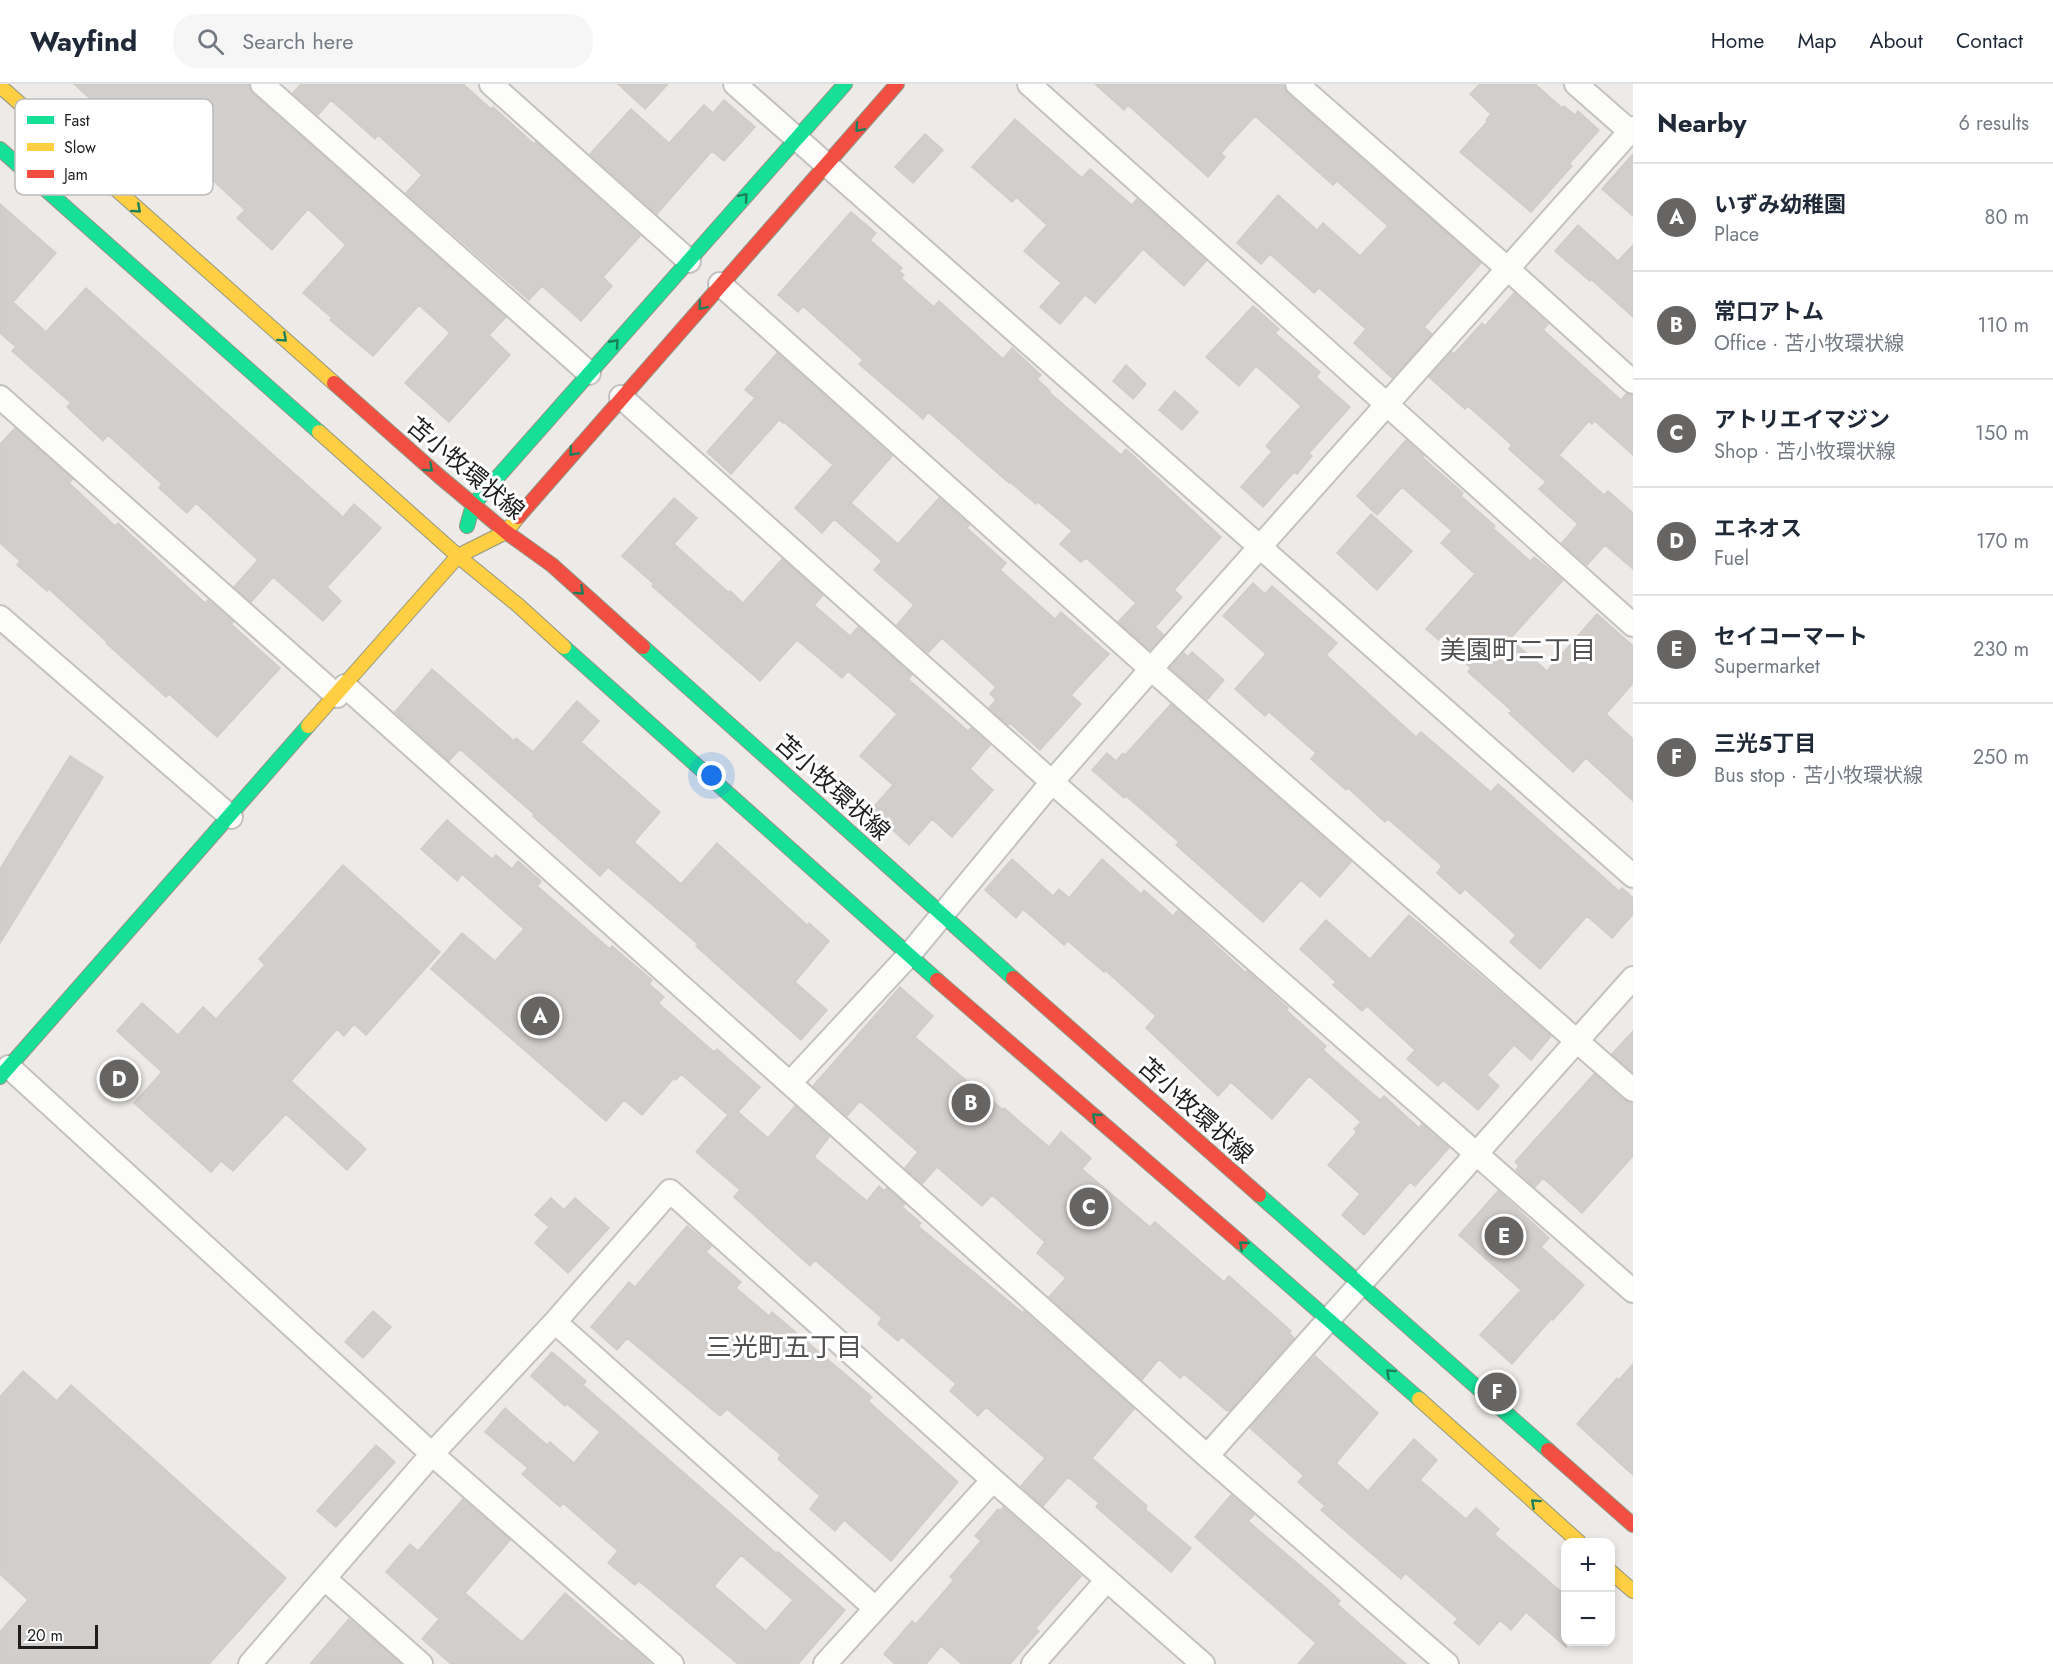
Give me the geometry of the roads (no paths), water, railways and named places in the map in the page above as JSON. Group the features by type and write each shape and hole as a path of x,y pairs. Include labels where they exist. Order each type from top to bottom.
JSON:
{"main road":[{"path":"458,556 473,505 845,84"},
{"path":"5,1072 458,556 506,532 538,492 897,84"},
{"path":"0,149 15,162"},
{"path":"52,195 458,556 519,606 909,955 1329,1320 1574,1538"},
{"name":"苫小牧環状線","path":"122,195 473,505 552,566 1633,1525"},
{"path":"1615,1575 1633,1591"}],"street":[{"path":"262,84 589,373"},
{"path":"491,84 688,261"},
{"path":"735,84 1633,876"},
{"path":"1029,84 1633,624"},
{"path":"1297,84 1633,382"},
{"path":"790,1083 909,955 1052,782 1150,669 1632,131 1576,84"},
{"path":"720,284 1150,669 1633,1090"},
{"path":"0,397 790,1083 1207,1456 1447,1664"},
{"path":"621,397 1052,782 1633,1291"},
{"path":"0,617 231,817"},
{"path":"1207,1456 1633,978"},
{"path":"5,1072 432,1454 672,1664"},
{"path":"250,1664 432,1454 555,1322 670,1191 1203,1664"},
{"path":"555,1322 875,1608"},
{"path":"825,1664 993,1480"},
{"path":"325,1579 421,1664"},
{"path":"1033,1664 1107,1580"}],"place":[{"name":"いずみ幼稚園","path":"540,1016"},
{"name":"エネオス","path":"119,1079"},
{"name":"常口アトム","path":"971,1103"},
{"name":"アトリエイマジン","path":"1089,1207"},
{"name":"セイコーマート","path":"1504,1236"},
{"name":"三光5丁目","path":"1497,1392"}],"district":[{"name":"美園町二丁目","path":"1518,650"},
{"name":"三光町五丁目","path":"784,1347"}]}
